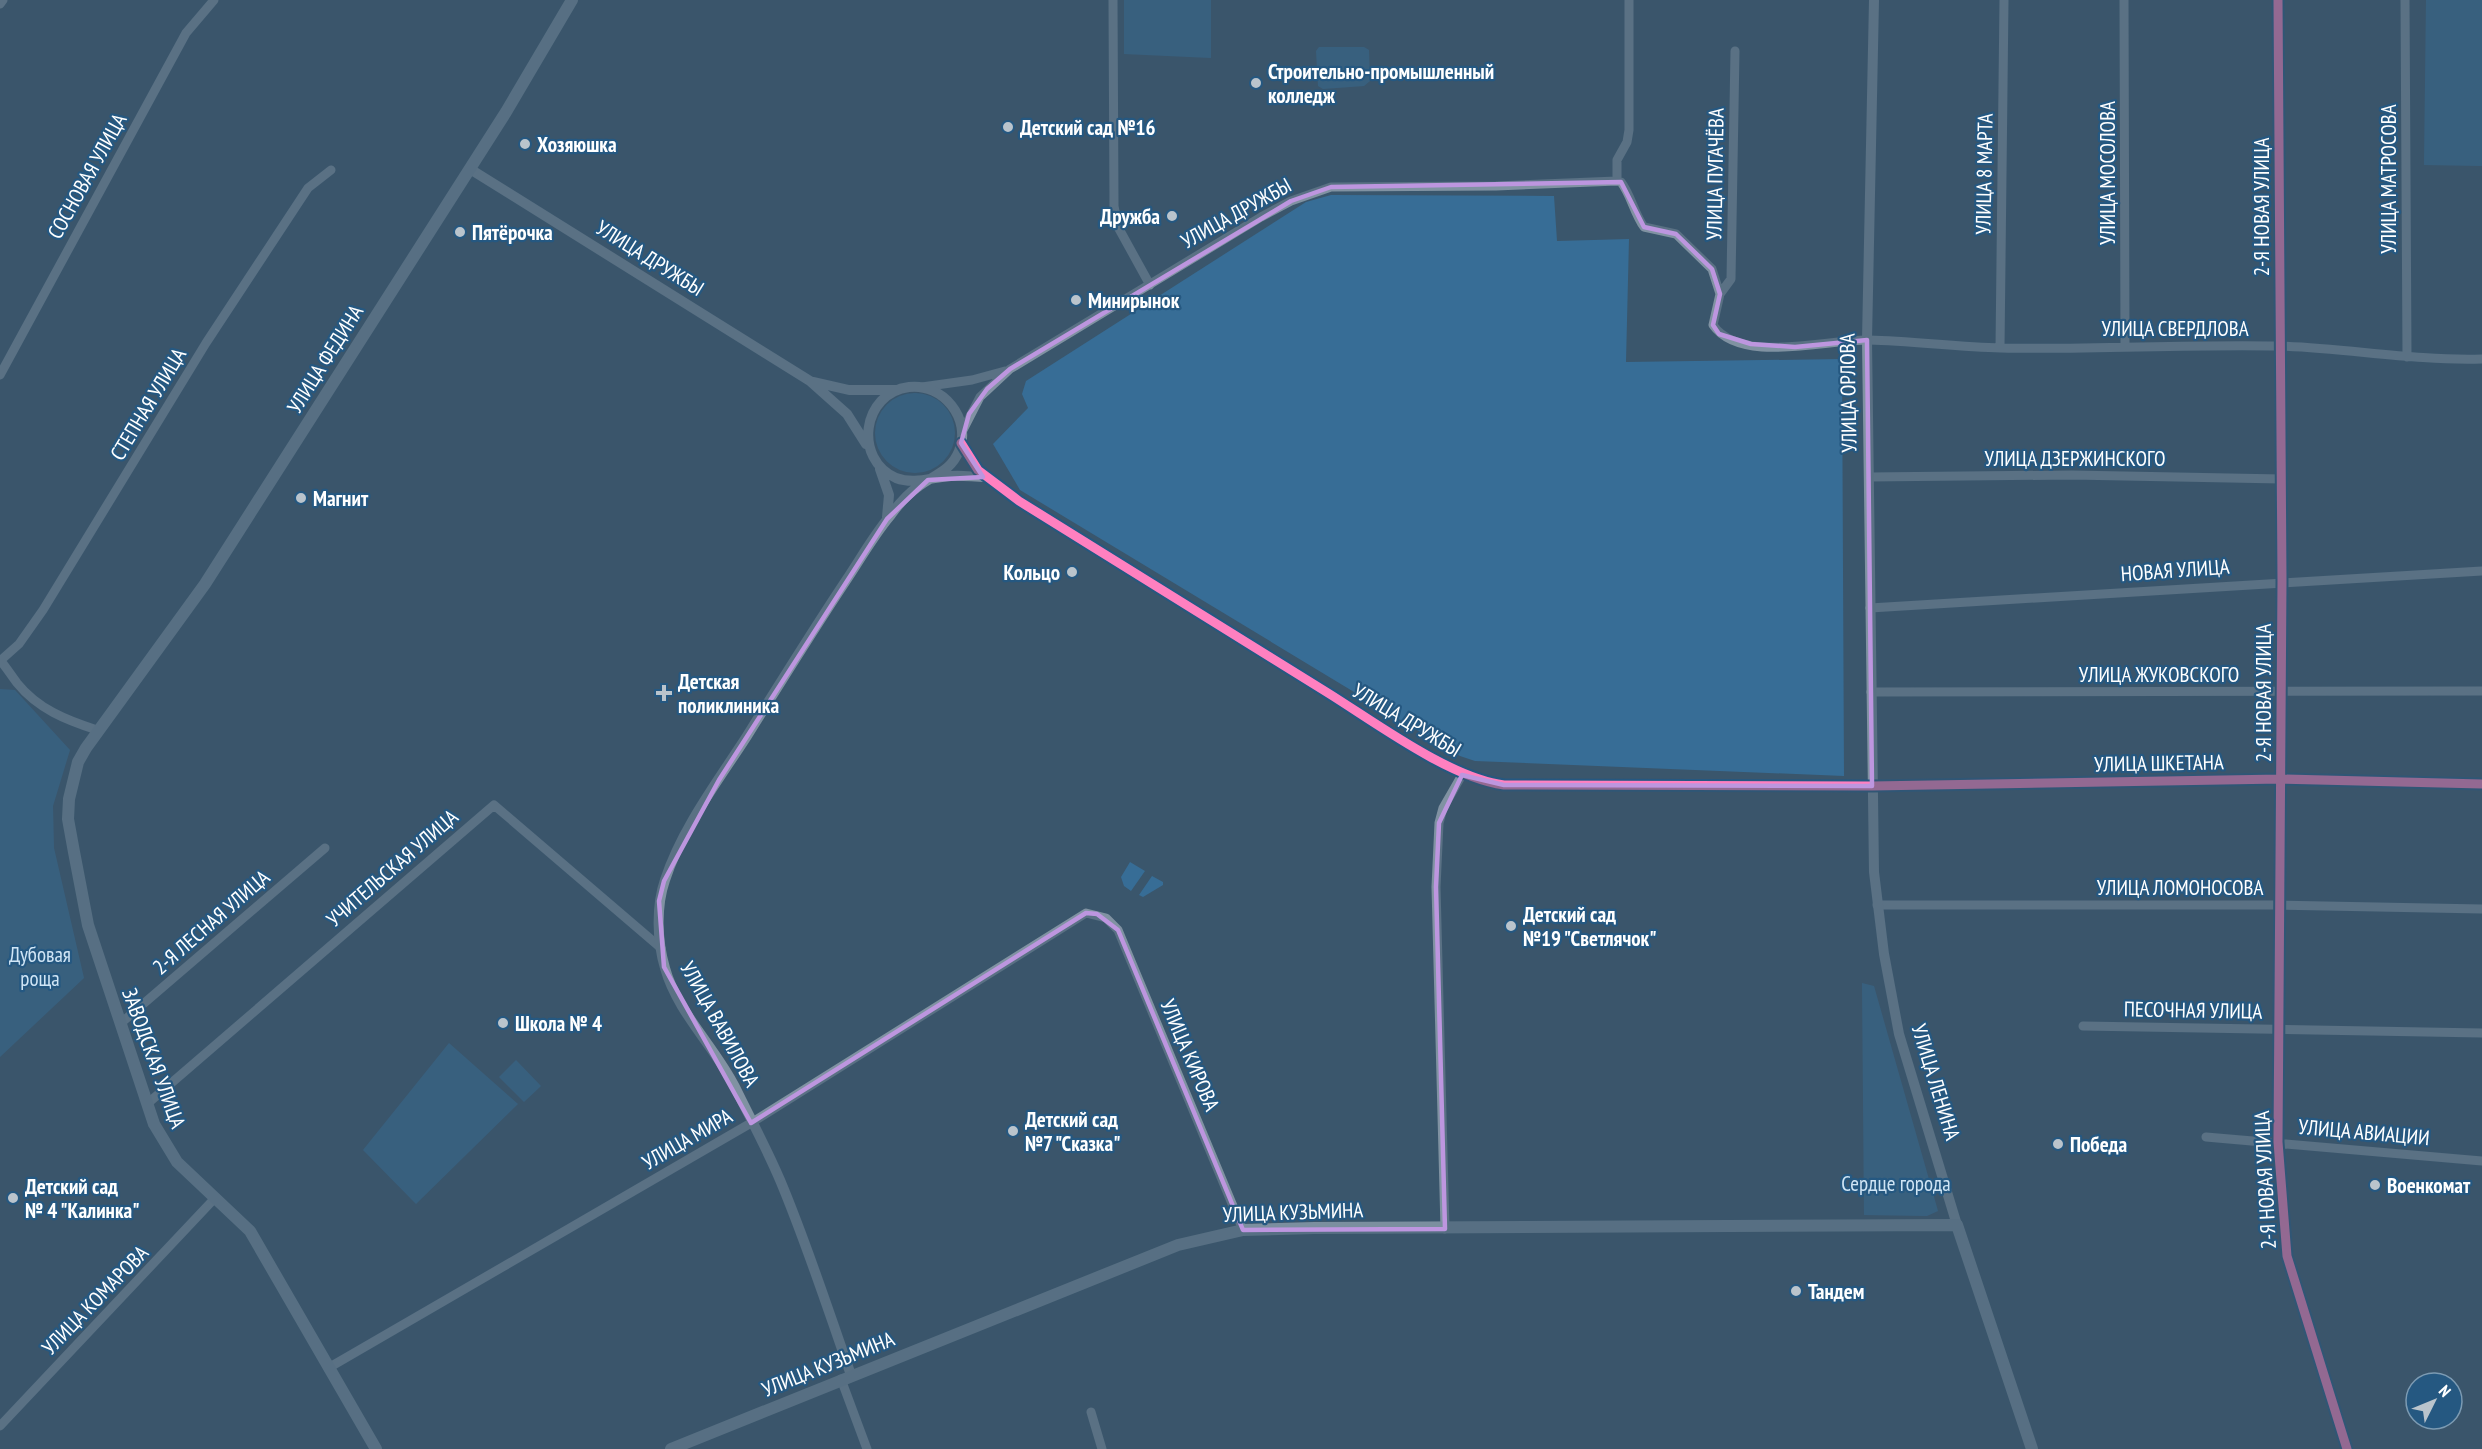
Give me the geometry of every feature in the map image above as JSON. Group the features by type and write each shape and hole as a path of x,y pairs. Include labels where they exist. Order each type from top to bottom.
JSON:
{"main road":[{"name":"УЛИЦА ФЕДИНА","path":"97,730 205,584 470,169 572,0"},
{"name":"ЗАВОДСКАЯ УЛИЦА","path":"97,730 78,762 69,799 68,819 88,925 154,1124 168,1151 250,1231 264,1259 330,1367 376,1449"},
{"name":"УЛИЦА КУЗЬМИНА","path":"671,1449 1178,1245 1243,1230 1957,1225"},
{"name":"УЛИЦА ЛЕНИНА","path":"1957,1225 2032,1449"}],"street":[{"path":"0,4 3,0"},
{"name":"СОСНОВАЯ УЛИЦА","path":"0,375 186,33 214,0"},
{"path":"1113,0 1114,206 1122,237 1150,285"},
{"path":"1617,181 1617,160 1627,142 1629,130 1629,0"},
{"name":"УЛИЦА ОРЛОВА","path":"1872,786 1867,340 1874,0"},
{"name":"УЛИЦА 8 МАРТА","path":"2000,348 2004,0"},
{"name":"УЛИЦА МОСОЛОВА","path":"2124,0 2125,346"},
{"name":"2-Я НОВАЯ УЛИЦА","path":"2278,0 2282,479 2278,1142 2287,1256 2347,1449"},
{"name":"УЛИЦА МАТРОСОВА","path":"2405,0 2407,357"},
{"name":"УЛИЦА ПУГАЧЁВА","path":"1735,51 1731,279 1720,294 1713,325 1719,334 1731,341 1795,347 1867,340"},
{"name":"УЛИЦА ДРУЖБЫ","path":"470,169 810,381"},
{"name":"СТЕПНАЯ УЛИЦА","path":"0,660 19,644 44,610 206,343 308,188 331,170"},
{"name":"УЛИЦА ДРУЖБЫ","path":"1010,369 1261,217 1291,201 1331,187 1496,186 1617,181"},
{"name":"УЛИЦА ПУГАЧЁВА","path":"1617,181 1627,189 1630,202 1644,227 1676,234 1687,242 1712,269 1720,294"},
{"name":"УЛИЦА СВЕРДЛОВА","path":"1867,340 2000,348 2280,346 2407,357 2482,359"},
{"path":"810,381 849,390 897,390 972,380 1010,369"},
{"path":"928,480 938,476 953,462 980,397 1010,369"},
{"path":"810,381 847,414 871,452 889,495 887,519"},
{"path":"919,387 930,389 949,401 960,421 962,438 985,477"},
{"path":"871,452 868,441 869,420 880,402 897,390"},
{"path":"877,463 887,473 914,482 952,476 985,477"},
{"name":"УЛИЦА ДЗЕРЖИНСКОГО","path":"1869,477 2072,475 2282,479"},
{"name":"УЛИЦА ДРУЖБЫ","path":"985,477 1112,559 1462,775 1482,782 1504,785 1872,786"},
{"name":"УЛИЦА ВАВИЛОВА","path":"867,1449 846,1377 780,1178 719,1059 671,986 661,948 659,901 664,881 681,842 808,637 887,519 903,500 928,480"},
{"name":"НОВАЯ УЛИЦА","path":"1870,608 2482,571"},
{"path":"0,660 17,682 44,708 62,718 97,730"},
{"name":"УЛИЦА ЖУКОВСКОГО","path":"1871,692 2482,691"},
{"path":"1445,1229 1436,886 1439,823 1443,808 1462,775"},
{"name":"УЛИЦА ШКЕТАНА","path":"1872,786 2281,779 2482,784"},
{"name":"УЛИЦА ЛЕНИНА","path":"1872,786 1877,904 1899,1034 1957,1225"},
{"name":"УЧИТЕЛЬСКАЯ УЛИЦА","path":"147,1104 494,805 661,948"},
{"name":"2-Я ЛЕСНАЯ УЛИЦА","path":"121,1023 325,848"},
{"name":"УЛИЦА ЛОМОНОСОВА","path":"1877,904 2278,905 2482,909"},
{"name":"УЛИЦА МИРА","path":"330,1367 751,1123 1086,913"},
{"name":"УЛИЦА КИРОВА","path":"1086,913 1106,918 1118,930 1243,1230"},
{"name":"ПЕСОЧНАЯ УЛИЦА","path":"2083,1026 2482,1033"},
{"name":"УЛИЦА АВИАЦИИ","path":"2206,1137 2482,1161"},
{"name":"УЛИЦА КОМАРОВА","path":"0,1426 215,1198"},
{"path":"1091,1412 1102,1449"}],"highlighted area":[{"path":"1621,182 1644,227 1676,234 1712,269 1720,294 1713,325 1719,334 1751,344 1795,347 1867,340 1872,786 1504,785 1462,775 1439,823 1436,887 1445,1229 1243,1230 1118,930 1097,914 1086,913 751,1123 664,967 659,901 664,881 719,780 887,519 928,480 983,477 961,443 969,414 987,389 1010,369 1291,201 1331,187"}],"green space":[{"path":"1124,0 1211,0 1211,58 1124,54"},
{"path":"2426,0 2482,0 2482,166 2424,165"},
{"path":"1319,47 1364,47 1369,50 1370,81 1364,86 1323,89 1318,86 1316,51"},
{"path":"1331,195 1554,196 1557,241 1629,239 1626,362 1842,359 1844,776 1475,761 1460,756 1020,490 993,444 1028,408 1022,394 1026,381 1306,202"},
{"path":"915,393 930,396 943,405 952,418 955,433 952,448 943,461 930,470 915,473 900,470 887,461 878,448 875,433 878,418 887,405 900,396"},
{"name":"Дубовая роща","path":"0,689 15,690 70,750 53,806 54,848 84,978 0,1057"},
{"path":"1130,862 1145,871 1131,891 1124,886 1121,877"},
{"path":"1152,876 1163,882 1163,885 1143,897 1139,895"},
{"name":"Сердце города","path":"1862,983 1874,986 1938,1211 1927,1216 1864,1215"},
{"path":"449,1043 518,1104 416,1204 363,1150"},
{"path":"516,1060 541,1086 524,1102 499,1077"}],"cycle path":[{"path":"2278,0 2282,581 2278,1142 2287,1256 2347,1449"},
{"path":"961,443 978,470 1019,501 1414,748 1460,772 1504,785 1872,786 2281,779 2482,784"}],"place":[{"name":"Строительно-промышленный колледж","path":"1256,83"},
{"name":"Детский сад №16","path":"1008,127"},
{"name":"Хозяюшка","path":"525,144"},
{"name":"Дружба","path":"1172,216"},
{"name":"Пятёрочка","path":"460,232"},
{"name":"Минирынок","path":"1076,300"},
{"name":"Магнит","path":"301,498"},
{"name":"Кольцо","path":"1072,572"},
{"name":"Детская поликлиника","path":"664,693"},
{"name":"Детский сад №19 \"Светлячок\"","path":"1511,926"},
{"name":"Школа № 4","path":"503,1023"},
{"name":"Детский сад №7 \"Сказка\"","path":"1013,1131"},
{"name":"Победа","path":"2058,1144"},
{"name":"Военкомат","path":"2375,1185"},
{"name":"Детский сад № 4 \"Калинка\"","path":"13,1198"},
{"name":"Тандем","path":"1796,1291"}]}
